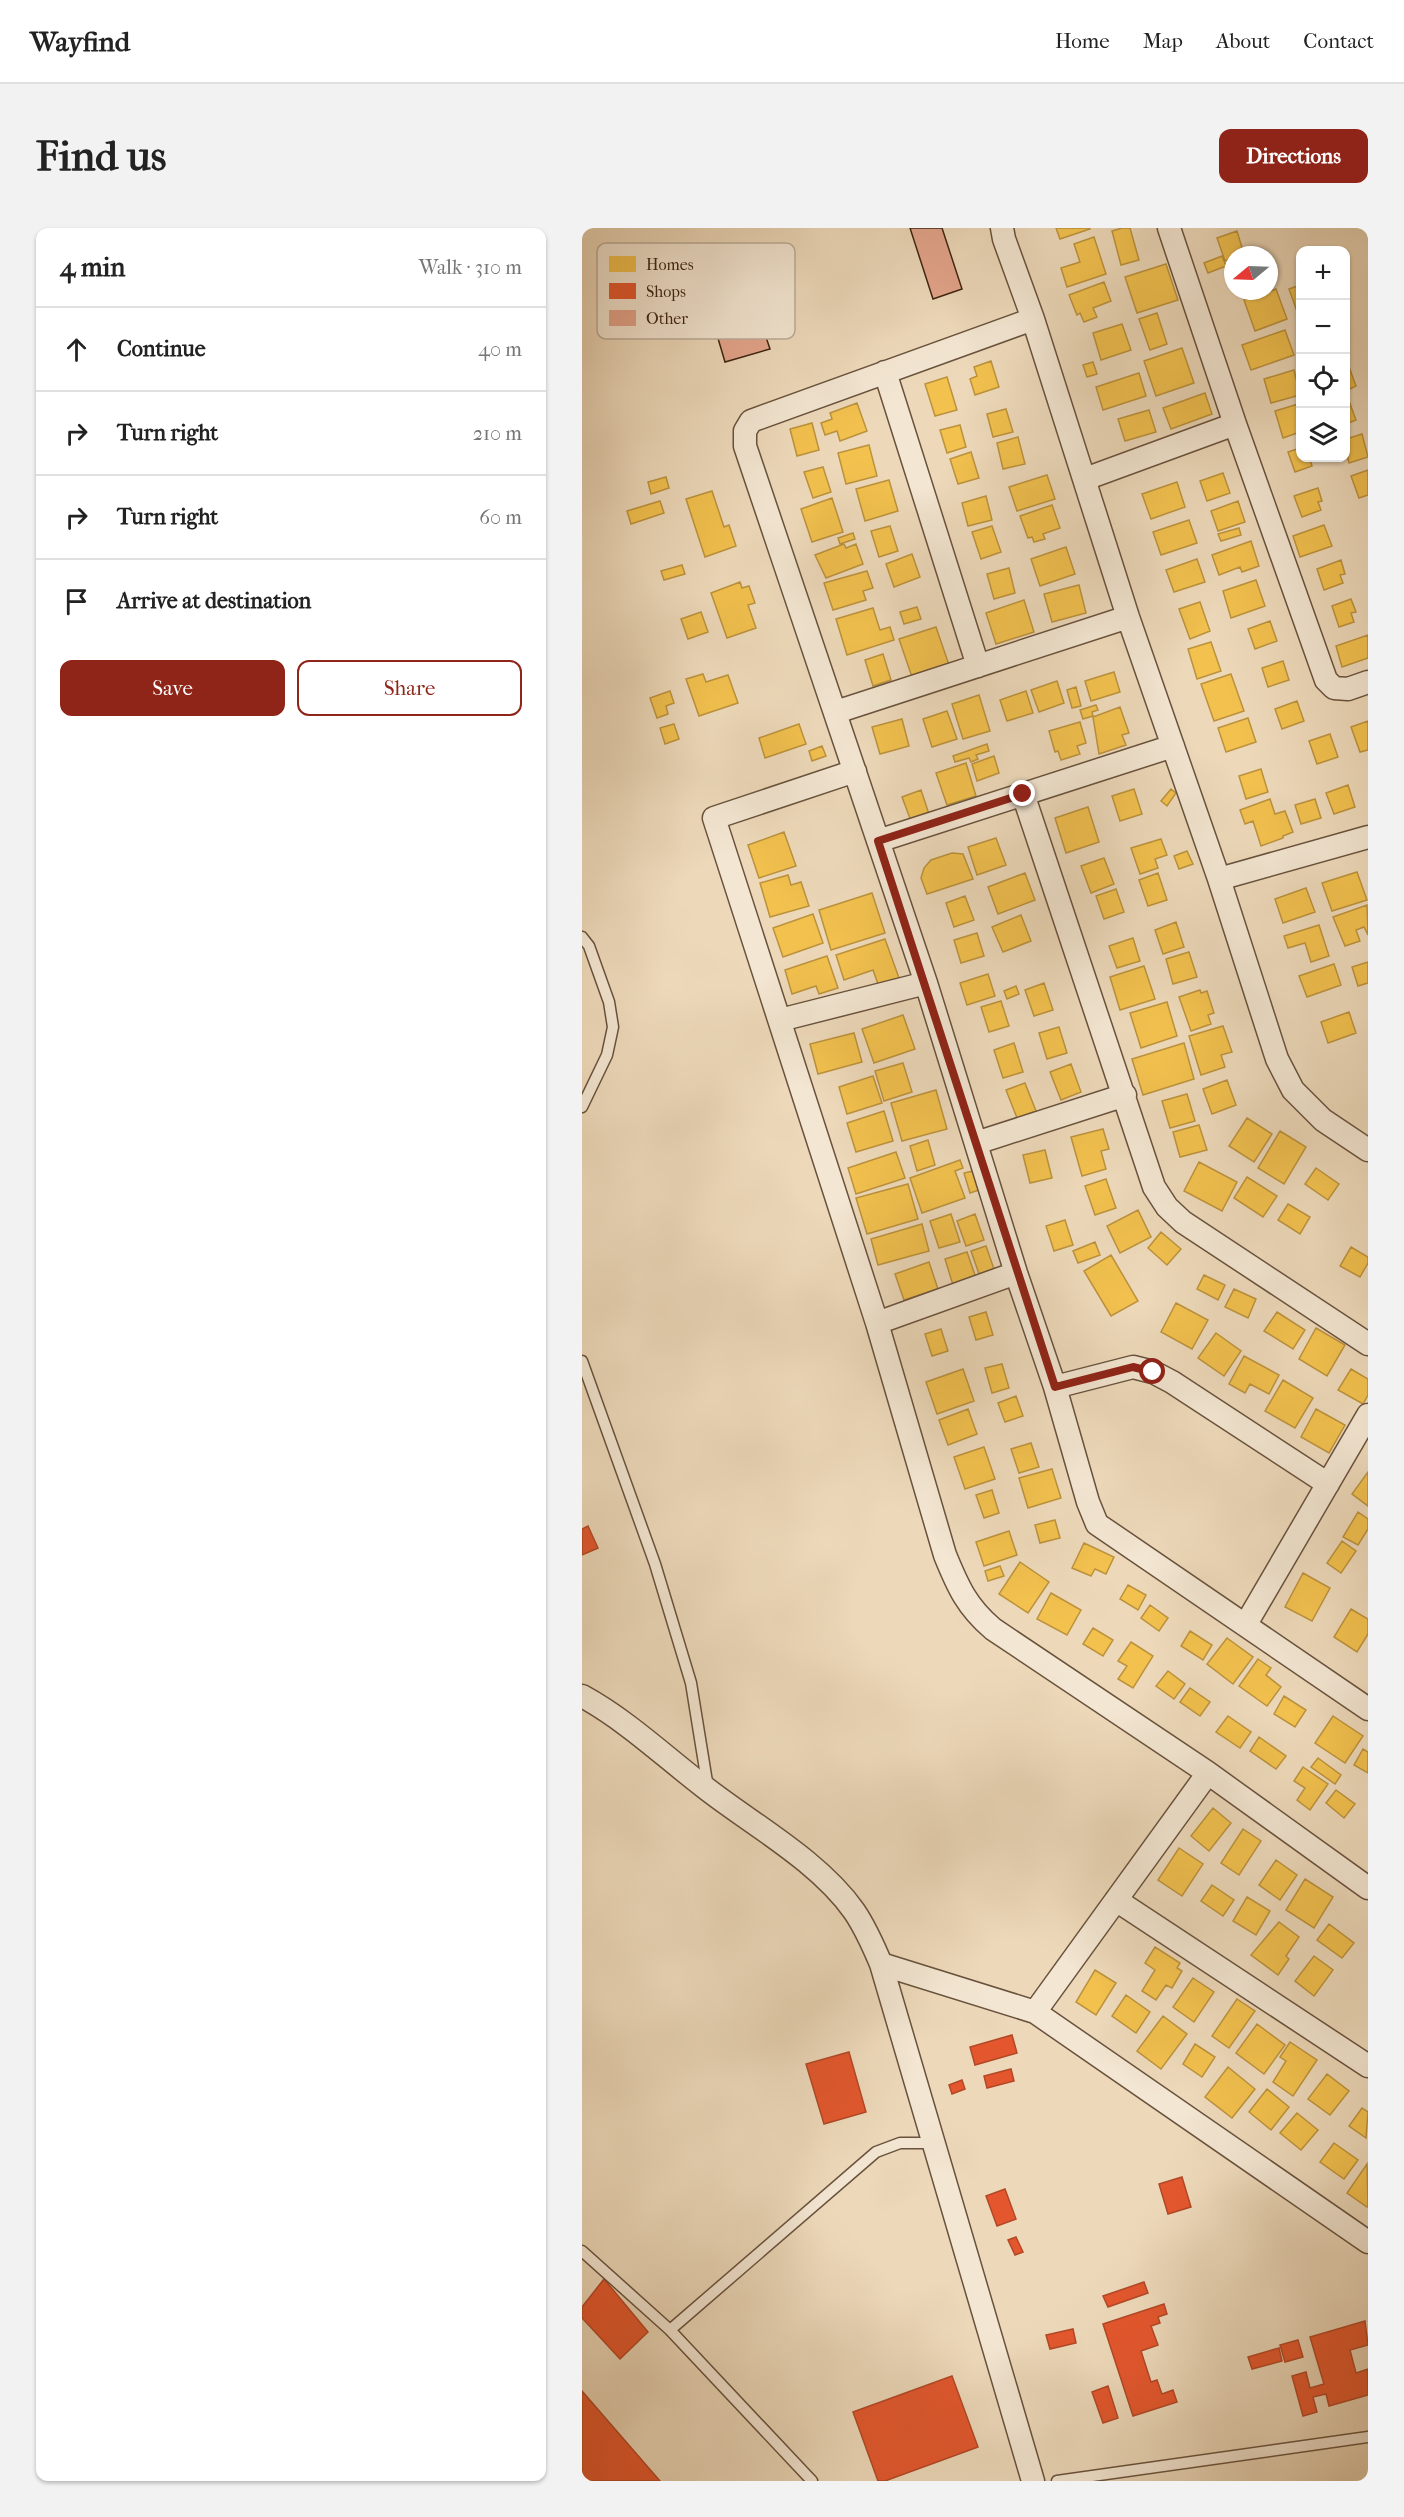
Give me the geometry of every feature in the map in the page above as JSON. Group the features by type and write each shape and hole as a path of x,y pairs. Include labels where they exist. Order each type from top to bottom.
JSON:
{"street":[{"path":"1002,228 1128,617 1219,879 1277,1059 1293,1090 1323,1120 1368,1150"},
{"path":"1169,228 1235,424 1326,680 1334,688 1348,689 1368,682"},
{"path":"1033,319 751,421 745,431 745,446 926,983 1016,1273 1055,1387 1088,1502 1097,1524 1366,1705"},
{"path":"885,372 978,666"},
{"path":"1085,479 1235,424"},
{"path":"836,712 1128,617"},
{"path":"878,841 1173,746"},
{"path":"855,771 714,818 877,1323 945,1555 960,1592 975,1614 993,1629 1208,1773 1368,1888"},
{"path":"1023,794 1154,1186 1167,1207 1184,1222 1368,1344"},
{"path":"1219,879 1368,837"},
{"path":"780,1020 926,983"},
{"path":"976,1143 1125,1095"},
{"path":"877,1323 1016,1273"},
{"path":"1055,1387 1133,1367 1153,1372 1172,1382 1328,1484"},
{"path":"1246,1624 1368,1415"},
{"path":"582,1696 602,1707 709,1791 803,1860 834,1888 853,1910 869,1936 881,1964 1033,2481"},
{"path":"1035,2012 1208,1773"},
{"path":"1116,1900 1368,2066"},
{"path":"881,1964 1035,2012 1368,2242"}],"lane":[{"path":"582,937 589,946 609,1002 613,1027 607,1055 582,1107"},
{"path":"582,1362 655,1564 688,1672 709,1791"},
{"path":"670,2330 876,2152 900,2143 933,2143"},
{"path":"582,2251 670,2330 812,2481"},
{"path":"1057,2481 1368,2437"}],"building: Homes":[{"path":"1056,228 1090,228 1090,229 1060,239"},
{"path":"1130,228 1139,260 1121,265 1112,231"},
{"path":"1237,231 1242,246 1224,246 1224,258 1217,238"},
{"path":"1094,237 1106,274 1067,287 1061,268 1080,262 1074,244"},
{"path":"1222,256 1224,267 1208,273 1204,263"},
{"path":"1166,264 1178,300 1137,313 1125,277"},
{"path":"1104,282 1111,301 1093,308 1097,317 1084,322 1080,313 1077,315 1069,295"},
{"path":"1296,286 1296,308 1289,289"},
{"path":"1278,294 1287,319 1255,331 1244,300 1278,300"},
{"path":"1157,313 1167,344 1150,350 1139,319"},
{"path":"1122,324 1131,350 1101,360 1093,333"},
{"path":"1285,330 1294,355 1251,370 1242,345"},
{"path":"1182,348 1194,383 1156,396 1144,361"},
{"path":"991,361 999,387 975,395 970,379 977,376 974,367"},
{"path":"1093,362 1097,374 1087,377 1083,365"},
{"path":"1294,370 1296,396 1271,403 1264,379"},
{"path":"1350,370 1356,386 1350,389"},
{"path":"1139,373 1146,396 1103,410 1096,387"},
{"path":"947,377 957,410 935,416 925,384"},
{"path":"1205,393 1212,414 1171,429 1163,408"},
{"path":"857,403 867,431 840,441 837,431 825,435 821,423 832,419 830,413"},
{"path":"1350,404 1356,420 1350,422"},
{"path":"1296,405 1296,433 1283,438 1275,411"},
{"path":"1006,409 1013,432 993,437 987,414"},
{"path":"1149,410 1156,432 1125,441 1118,419"},
{"path":"812,423 819,450 797,456 790,429"},
{"path":"960,425 966,447 947,453 940,430"},
{"path":"1362,434 1368,457 1349,463 1350,438"},
{"path":"1018,437 1025,464 1003,469 997,443"},
{"path":"869,445 877,476 846,484 838,453"},
{"path":"1296,449 1296,462 1311,462 1312,466 1295,472 1288,452"},
{"path":"971,452 979,478 958,484 950,459"},
{"path":"823,467 831,492 813,498 804,472"},
{"path":"1368,470 1368,495 1359,498 1351,476"},
{"path":"1223,473 1230,493 1207,501 1200,481"},
{"path":"1047,475 1055,499 1017,511 1009,487"},
{"path":"666,477 669,488 651,494 648,482"},
{"path":"889,480 898,511 865,521 856,489"},
{"path":"1177,482 1185,507 1151,519 1142,494"},
{"path":"1318,488 1322,501 1318,502 1321,510 1302,517 1294,496"},
{"path":"712,491 724,527 729,525 736,546 705,557 686,499"},
{"path":"986,496 992,520 968,526 962,503"},
{"path":"832,498 843,532 812,542 801,509"},
{"path":"660,501 664,513 631,524 627,511"},
{"path":"1238,501 1245,522 1218,531 1211,511"},
{"path":"1052,505 1060,528 1043,534 1045,539 1034,542 1032,537 1028,538 1020,516"},
{"path":"1189,520 1197,543 1161,555 1153,532"},
{"path":"1324,525 1332,546 1300,557 1293,536"},
{"path":"890,526 898,551 879,557 871,531"},
{"path":"992,526 1001,552 981,559 972,532"},
{"path":"1239,528 1241,535 1221,541 1218,534"},
{"path":"853,533 855,539 840,544 838,538"},
{"path":"1251,541 1259,566 1242,572 1240,567 1219,575 1212,555"},
{"path":"844,544 846,548 856,544 863,564 826,578 815,555"},
{"path":"1066,547 1075,574 1040,586 1031,559"},
{"path":"912,554 920,577 894,587 886,564"},
{"path":"1197,559 1205,582 1174,592 1166,570"},
{"path":"1341,560 1345,574 1340,575 1343,583 1324,590 1317,569"},
{"path":"682,565 685,574 664,580 661,571"},
{"path":"1009,568 1015,593 994,599 987,574"},
{"path":"867,571 873,588 863,591 866,600 833,610 824,583"},
{"path":"1256,580 1265,606 1231,618 1223,591"},
{"path":"740,582 742,588 749,586 755,603 748,605 756,628 727,638 711,593"},
{"path":"1079,585 1086,613 1052,622 1044,594"},
{"path":"1351,599 1356,612 1351,613 1354,622 1339,627 1332,606"},
{"path":"1024,600 1034,632 996,644 986,613"},
{"path":"1200,602 1210,631 1190,639 1179,609"},
{"path":"917,607 921,619 904,624 900,612"},
{"path":"873,608 880,630 890,627 894,640 847,655 836,619"},
{"path":"701,612 708,632 688,639 681,619"},
{"path":"1270,621 1277,641 1255,649 1248,629"},
{"path":"936,627 949,665 912,677 899,639"},
{"path":"1368,635 1368,658 1342,667 1336,646"},
{"path":"1211,642 1221,671 1197,679 1188,649"},
{"path":"883,654 891,680 873,686 865,660"},
{"path":"1283,661 1289,680 1268,687 1262,668"},
{"path":"1114,672 1120,692 1091,701 1085,681"},
{"path":"703,674 706,682 728,675 738,703 699,716 686,679"},
{"path":"1231,674 1244,711 1214,721 1201,684"},
{"path":"1057,681 1064,703 1039,712 1031,690"},
{"path":"1076,687 1081,706 1072,708 1067,690"},
{"path":"670,691 674,703 666,706 668,714 657,718 650,698"},
{"path":"1026,691 1033,713 1007,721 1000,700"},
{"path":"979,695 990,731 963,739 952,704"},
{"path":"1297,701 1304,721 1282,729 1275,709"},
{"path":"1096,705 1098,710 1092,712 1093,716 1083,719 1080,710"},
{"path":"1120,707 1129,733 1122,735 1126,745 1099,754 1093,717"},
{"path":"947,711 957,739 932,747 923,719"},
{"path":"1248,718 1256,742 1226,752 1218,728"},
{"path":"902,719 909,746 880,754 872,727"},
{"path":"1368,721 1368,750 1360,752 1351,727"},
{"path":"1080,722 1086,743 1077,746 1080,754 1061,760 1058,751 1055,752 1049,731"},
{"path":"674,724 679,739 665,744 660,728"},
{"path":"799,724 806,744 765,758 759,738"},
{"path":"1330,734 1338,757 1317,764 1309,741"},
{"path":"987,744 989,751 976,755 978,759 971,762 969,758 955,762 953,756"},
{"path":"822,746 826,756 812,761 809,751"},
{"path":"994,756 999,773 977,781 972,764"},
{"path":"966,763 976,796 947,805 936,773"},
{"path":"1261,769 1268,792 1246,799 1239,776"},
{"path":"1348,785 1355,807 1334,814 1326,793"},
{"path":"1134,789 1142,814 1120,821 1112,796"},
{"path":"1171,789 1176,793 1167,806 1161,801"},
{"path":"921,790 929,814 911,821 902,797"},
{"path":"1270,799 1275,814 1285,811 1293,832 1261,846 1253,821 1245,824 1240,810"},
{"path":"1315,799 1321,818 1301,824 1295,805"},
{"path":"1088,807 1099,842 1066,853 1055,818"},
{"path":"784,832 796,866 759,878 748,845"},
{"path":"996,838 1006,865 977,875 968,847"},
{"path":"1161,839 1167,855 1155,859 1158,868 1140,874 1131,848"},
{"path":"1187,851 1193,864 1179,869 1174,856"},
{"path":"952,853 963,854 973,879 927,894 921,878 924,868 931,860"},
{"path":"1104,858 1114,884 1091,893 1081,866"},
{"path":"1357,872 1367,900 1332,911 1322,883"},
{"path":"1025,873 1035,900 998,914 988,887"},
{"path":"1158,873 1167,900 1148,906 1139,880"},
{"path":"788,875 791,885 801,882 809,906 770,917 760,883"},
{"path":"1306,888 1315,912 1283,923 1275,899"},
{"path":"1116,889 1124,912 1104,919 1096,896"},
{"path":"872,893 885,933 831,950 819,910"},
{"path":"965,896 974,920 954,927 946,903"},
{"path":"1367,905 1368,935 1364,927 1356,930 1360,941 1345,946 1333,917"},
{"path":"813,914 823,943 783,957 773,928"},
{"path":"1021,915 1031,941 1003,952 992,927"},
{"path":"1176,922 1184,947 1163,954 1155,930"},
{"path":"1319,925 1329,956 1311,962 1305,943 1288,948 1284,936"},
{"path":"977,933 984,956 961,963 954,940"},
{"path":"1133,938 1140,961 1117,968 1109,946"},
{"path":"885,939 899,978 878,984 873,970 844,980 836,955"},
{"path":"1189,952 1197,977 1173,984 1166,959"},
{"path":"827,956 838,988 819,994 816,986 792,994 785,970"},
{"path":"1368,962 1368,983 1358,986 1352,967"},
{"path":"1334,964 1341,985 1307,997 1299,976"},
{"path":"1144,966 1155,999 1120,1010 1110,977"},
{"path":"988,974 995,996 967,1005 960,983"},
{"path":"1044,983 1053,1010 1034,1016 1025,990"},
{"path":"1016,986 1019,994 1007,999 1004,991"},
{"path":"1200,990 1201,993 1207,991 1214,1013 1208,1015 1211,1024 1191,1031 1179,997"},
{"path":"1001,1001 1009,1026 989,1032 981,1007"},
{"path":"1167,1002 1177,1036 1141,1048 1130,1013"},
{"path":"1349,1012 1356,1033 1328,1043 1321,1022"},
{"path":"903,1015 915,1049 874,1063 862,1029"},
{"path":"1223,1026 1232,1052 1221,1055 1225,1067 1201,1075 1189,1036"},
{"path":"1059,1027 1067,1053 1047,1059 1039,1033"},
{"path":"854,1033 862,1062 818,1074 810,1044"},
{"path":"1014,1043 1023,1072 1003,1078 994,1050"},
{"path":"1184,1043 1194,1079 1143,1095 1132,1059"},
{"path":"903,1063 912,1092 884,1101 875,1071"},
{"path":"1071,1064 1081,1092 1061,1100 1050,1072"},
{"path":"873,1076 882,1103 847,1114 839,1087"},
{"path":"1227,1080 1236,1105 1212,1114 1203,1089"},
{"path":"1025,1083 1036,1111 1017,1118 1006,1090"},
{"path":"936,1090 947,1129 902,1141 891,1103"},
{"path":"1187,1094 1195,1121 1170,1128 1162,1101"},
{"path":"884,1111 893,1141 856,1152 847,1123"},
{"path":"1247,1118 1272,1134 1254,1162 1229,1146"},
{"path":"1199,1125 1207,1150 1180,1157 1173,1132"},
{"path":"1103,1129 1109,1149 1101,1151 1106,1169 1082,1176 1071,1137"},
{"path":"1280,1131 1306,1147 1284,1184 1258,1168"},
{"path":"928,1140 935,1165 917,1171 910,1146"},
{"path":"1045,1150 1052,1178 1030,1183 1023,1155"},
{"path":"896,1152 905,1178 856,1194 848,1168"},
{"path":"960,1160 963,1168 955,1171 965,1198 922,1213 910,1178"},
{"path":"1199,1162 1237,1182 1222,1211 1184,1191"},
{"path":"1316,1168 1339,1184 1328,1200 1305,1184"},
{"path":"973,1171 979,1190 970,1193 964,1173"},
{"path":"1247,1177 1277,1196 1263,1217 1234,1198"},
{"path":"1106,1179 1116,1208 1095,1215 1085,1186"},
{"path":"908,1184 918,1219 867,1234 856,1198"},
{"path":"1288,1204 1310,1217 1300,1234 1278,1220"},
{"path":"1138,1210 1151,1237 1120,1253 1107,1226"},
{"path":"951,1214 960,1242 939,1248 930,1221"},
{"path":"975,1214 984,1240 966,1246 957,1221"},
{"path":"1065,1220 1073,1245 1054,1251 1046,1226"},
{"path":"922,1224 929,1251 878,1265 871,1239"},
{"path":"1161,1232 1181,1249 1167,1265 1148,1248"},
{"path":"1095,1242 1100,1255 1078,1263 1073,1251"},
{"path":"986,1246 994,1269 979,1274 971,1251"},
{"path":"1351,1247 1368,1257 1368,1263 1360,1277 1340,1266"},
{"path":"967,1252 976,1278 953,1285 945,1259"},
{"path":"1111,1255 1138,1301 1111,1316 1084,1271"},
{"path":"929,1262 938,1289 904,1300 895,1274"},
{"path":"1204,1275 1225,1285 1218,1300 1197,1289"},
{"path":"1234,1289 1256,1299 1248,1318 1225,1307"},
{"path":"1176,1303 1208,1320 1192,1349 1161,1332"},
{"path":"986,1312 993,1335 976,1340 969,1317"},
{"path":"1277,1312 1305,1330 1293,1349 1264,1331"},
{"path":"1316,1328 1345,1345 1327,1376 1299,1359"},
{"path":"941,1329 948,1351 932,1356 925,1334"},
{"path":"1216,1333 1241,1351 1224,1376 1198,1358"},
{"path":"1244,1356 1279,1375 1269,1394 1250,1384 1245,1393 1229,1384"},
{"path":"1002,1364 1009,1388 992,1393 985,1368"},
{"path":"963,1369 974,1401 937,1414 926,1382"},
{"path":"1351,1369 1368,1379 1368,1395 1363,1404 1338,1390"},
{"path":"1283,1380 1313,1398 1295,1428 1265,1411"},
{"path":"1016,1396 1023,1416 1005,1422 998,1403"},
{"path":"968,1409 977,1434 948,1445 939,1420"},
{"path":"1316,1409 1345,1425 1329,1453 1301,1437"},
{"path":"1031,1443 1039,1467 1019,1473 1011,1449"},
{"path":"984,1447 995,1479 965,1489 954,1457"},
{"path":"1052,1469 1061,1498 1028,1508 1019,1478"},
{"path":"1368,1472 1368,1506 1352,1494"},
{"path":"992,1490 999,1513 984,1518 976,1495"},
{"path":"1358,1512 1368,1519 1368,1529 1358,1545 1343,1537"},
{"path":"1055,1520 1060,1538 1040,1543 1035,1525"},
{"path":"1009,1531 1017,1555 984,1566 976,1542"},
{"path":"1342,1541 1356,1551 1341,1573 1327,1563"},
{"path":"1084,1543 1114,1557 1106,1574 1095,1569 1091,1576 1072,1568"},
{"path":"1020,1562 1049,1582 1028,1613 999,1594"},
{"path":"1000,1566 1004,1576 988,1581 985,1571"},
{"path":"1303,1573 1330,1588 1312,1621 1285,1607"},
{"path":"1128,1585 1146,1595 1138,1610 1120,1599"},
{"path":"1051,1593 1081,1610 1067,1635 1037,1619"},
{"path":"1150,1605 1168,1618 1159,1631 1141,1618"},
{"path":"1351,1609 1368,1619 1368,1634 1357,1652 1334,1637"},
{"path":"1093,1628 1113,1640 1103,1656 1083,1644"},
{"path":"1190,1631 1212,1645 1203,1660 1181,1646"},
{"path":"1227,1638 1253,1657 1233,1684 1207,1664"},
{"path":"1131,1642 1153,1656 1133,1688 1118,1679 1127,1666 1118,1661"},
{"path":"1258,1659 1271,1668 1266,1675 1281,1687 1267,1706 1239,1686"},
{"path":"1168,1671 1185,1684 1174,1699 1156,1686"},
{"path":"1190,1688 1210,1702 1200,1716 1180,1702"},
{"path":"1284,1696 1306,1710 1295,1727 1274,1714"},
{"path":"1228,1716 1251,1732 1240,1748 1216,1732"},
{"path":"1333,1716 1363,1736 1345,1763 1315,1743"},
{"path":"1259,1737 1286,1756 1276,1769 1250,1751"},
{"path":"1363,1749 1368,1752 1368,1773 1354,1765"},
{"path":"1318,1758 1341,1775 1335,1784 1311,1767"},
{"path":"1303,1767 1328,1784 1310,1810 1297,1800 1305,1788 1294,1781"},
{"path":"1336,1790 1355,1804 1344,1818 1326,1803"},
{"path":"1213,1808 1231,1823 1209,1851 1191,1836"},
{"path":"1243,1829 1261,1841 1239,1875 1221,1863"},
{"path":"1179,1848 1203,1864 1182,1896 1158,1880"},
{"path":"1276,1860 1297,1875 1280,1900 1259,1885"},
{"path":"1305,1879 1333,1897 1314,1928 1286,1910"},
{"path":"1212,1885 1234,1900 1223,1916 1201,1901"},
{"path":"1247,1897 1270,1911 1256,1935 1233,1921"},
{"path":"1279,1922 1299,1937 1286,1956 1289,1959 1278,1975 1251,1955"},
{"path":"1329,1924 1354,1943 1342,1958 1317,1940"},
{"path":"1155,1947 1180,1963 1177,1968 1182,1971 1172,1988 1166,1985 1156,2000 1142,1991 1155,1970 1145,1963"},
{"path":"1314,1956 1333,1970 1314,1996 1295,1981"},
{"path":"1095,1970 1116,1983 1096,2015 1076,2002"},
{"path":"1193,1978 1214,1992 1194,2022 1173,2007"},
{"path":"1126,1995 1150,2012 1136,2033 1112,2016"},
{"path":"1237,1999 1255,2011 1229,2048 1212,2036"},
{"path":"1163,2016 1187,2034 1161,2069 1137,2051"},
{"path":"1257,2024 1285,2045 1264,2074 1236,2053"},
{"path":"1290,2042 1317,2060 1293,2096 1273,2082 1286,2061 1280,2057"},
{"path":"1195,2044 1215,2057 1202,2077 1183,2064"},
{"path":"1228,2067 1255,2089 1232,2118 1205,2097"},
{"path":"1327,2074 1349,2091 1330,2115 1308,2099"},
{"path":"1267,2089 1289,2107 1271,2130 1249,2112"},
{"path":"1362,2108 1368,2112 1366,2138 1349,2126"},
{"path":"1297,2113 1318,2130 1301,2150 1280,2133"},
{"path":"1334,2143 1358,2160 1344,2179 1320,2162"},
{"path":"1367,2164 1368,2206 1367,2207 1347,2193"}],"building: Shops":[{"path":"588,1526 598,1548 582,1555 582,1529"},
{"path":"1012,2035 1017,2053 975,2065 970,2047"},
{"path":"849,2052 866,2112 824,2124 806,2064"},
{"path":"1011,2069 1014,2081 987,2088 984,2076"},
{"path":"962,2080 965,2089 952,2094 949,2085"},
{"path":"1182,2177 1191,2207 1168,2214 1159,2184"},
{"path":"1005,2189 1016,2219 997,2226 986,2196"},
{"path":"1016,2237 1023,2252 1015,2255 1008,2240"},
{"path":"604,2279 648,2332 620,2359 582,2318 582,2307"},
{"path":"1144,2282 1148,2293 1108,2307 1103,2296"},
{"path":"1164,2304 1167,2314 1158,2317 1160,2323 1151,2326 1158,2345 1141,2351 1151,2382 1157,2380 1162,2394 1173,2390 1177,2402 1133,2416 1103,2324"},
{"path":"1365,2321 1368,2345 1350,2350 1356,2373 1368,2369 1368,2395 1329,2406 1326,2394 1313,2397 1317,2412 1303,2416 1292,2376 1306,2372 1310,2388 1324,2384 1310,2337"},
{"path":"1073,2329 1076,2343 1050,2349 1046,2335"},
{"path":"1298,2340 1303,2357 1285,2362 1280,2345"},
{"path":"1279,2348 1282,2361 1252,2369 1248,2357"},
{"path":"952,2376 978,2447 885,2481 878,2481 853,2412"},
{"path":"1108,2386 1118,2418 1103,2423 1092,2392"},
{"path":"582,2391 660,2481 582,2481"}],"building: Other":[{"path":"910,228 942,228 962,289 933,299"},
{"path":"718,339 767,339 770,349 725,362"}],"route":[{"path":"1023,794 878,841 926,983 1016,1273 1055,1387 1133,1367 1153,1372"}]}
